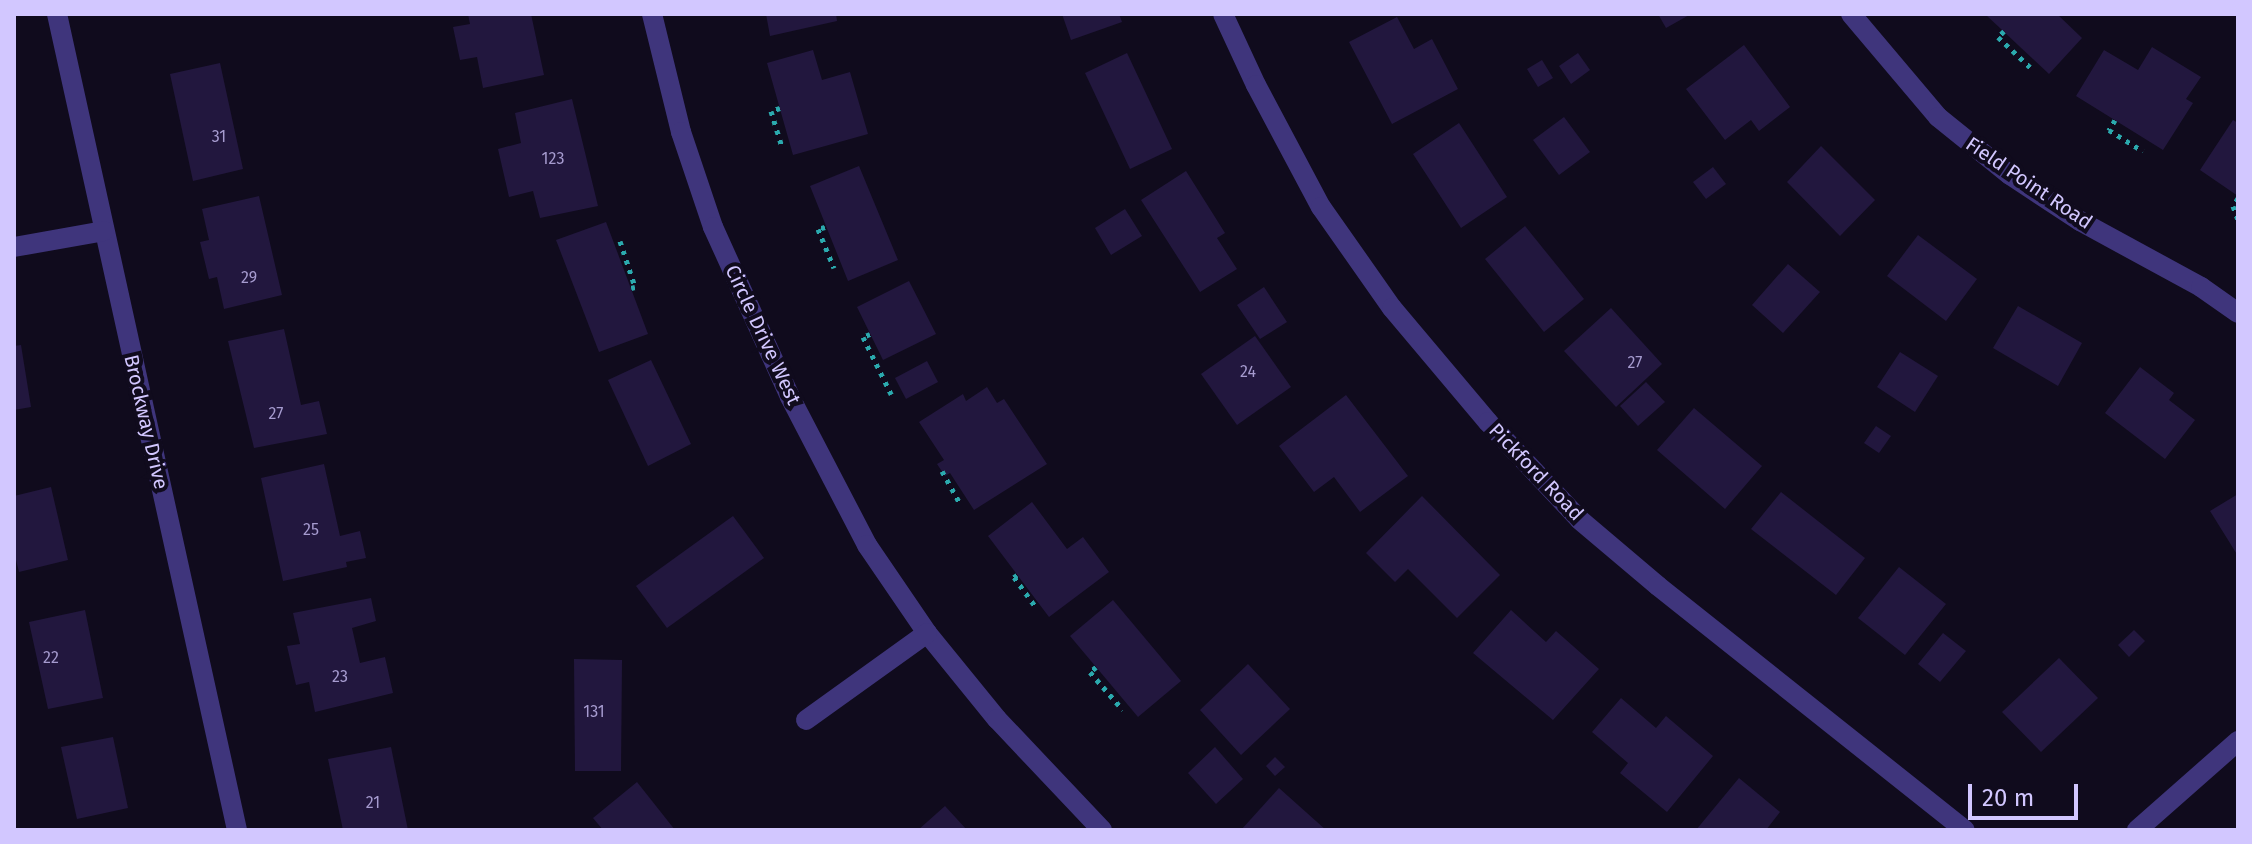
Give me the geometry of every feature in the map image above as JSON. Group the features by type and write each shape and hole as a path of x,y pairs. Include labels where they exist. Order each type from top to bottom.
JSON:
{"street":[{"name":"Brockway Drive","path":"57,14 237,830"},
{"name":"Circle Drive West","path":"652,14 681,132 713,227 790,397 867,545 927,633 997,719 1102,830"},
{"name":"Pickford Road","path":"1223,14 1256,85 1321,207 1392,308 1488,422 1580,520 1965,830"},
{"name":"Field Point Road","path":"1851,14 1938,117 2010,175 2080,221 2201,287 2238,313"},
{"path":"14,247 104,231"},
{"path":"806,720 927,633"},
{"path":"2137,830 2238,741"}],"path":[{"path":"2004,31 1998,37 2030,67"},
{"path":"780,108 771,111 782,148"},
{"path":"2115,120 2109,130 2143,151"},
{"path":"2238,198 2233,206 2238,220"},
{"path":"825,227 818,229 834,268"},
{"path":"620,241 635,287 631,288"},
{"path":"870,334 863,337 891,394"},
{"path":"942,471 960,504"},
{"path":"1017,575 1014,577 1036,607"},
{"path":"1096,667 1090,672 1123,710"}],"building":[{"path":"468,14 531,14 544,75 483,88 477,57 460,60 453,27 470,24"},
{"path":"766,14 836,14 837,21 770,36"},
{"path":"1062,14 1119,14 1122,22 1071,40"},
{"path":"1658,14 1691,14 1666,28"},
{"path":"1985,14 2057,14 2082,38 2049,74"},
{"path":"1397,17 1414,49 1432,39 1458,89 1392,124 1349,42"},
{"path":"1744,45 1790,107 1759,131 1751,120 1725,140 1686,89"},
{"path":"2152,47 2201,77 2186,99 2193,103 2163,150 2076,96 2104,50 2138,70"},
{"path":"813,50 822,80 850,72 868,134 793,155 767,63"},
{"path":"1127,53 1172,149 1130,169 1085,73"},
{"path":"1578,53 1590,70 1571,84 1559,66"},
{"path":"1542,60 1553,78 1538,87 1527,69"},
{"path":"220,63 243,169 193,181 170,74"},
{"path":"572,99 598,206 540,218 533,191 509,197 498,149 521,143 515,113"},
{"path":"1564,117 1590,152 1559,175 1533,140"},
{"path":"2233,120 2238,123 2238,196 2200,170"},
{"path":"1459,123 1507,197 1461,228 1413,154"},
{"path":"1821,146 1875,200 1840,236 1787,182"},
{"path":"859,166 898,260 848,281 810,186"},
{"path":"1713,167 1726,184 1706,199 1693,182"},
{"path":"1186,171 1225,233 1217,238 1237,269 1200,292 1141,200"},
{"path":"259,196 282,295 224,309 217,277 209,279 200,242 209,240 202,209"},
{"path":"1125,209 1142,236 1111,255 1095,228"},
{"path":"606,222 648,334 599,352 556,240"},
{"path":"1525,226 1584,299 1544,332 1485,259"},
{"path":"1918,235 1977,279 1946,321 1887,276"},
{"path":"1788,264 1820,292 1783,333 1752,305"},
{"path":"909,281 936,334 883,360 857,307"},
{"path":"1264,287 1287,322 1260,339 1237,305"},
{"path":"2018,306 2082,343 2058,386 1993,348"},
{"path":"1611,308 1662,364 1616,407 1564,351"},
{"path":"284,329 301,405 319,401 327,434 254,448 228,341"},
{"path":"1255,336 1291,387 1237,425 1201,374"},
{"path":"21,345 31,407 14,410 14,346"},
{"path":"1900,352 1938,376 1915,412 1877,387"},
{"path":"651,360 691,444 648,466 608,380"},
{"path":"927,361 938,382 906,399 895,378"},
{"path":"2140,367 2174,393 2169,400 2195,420 2165,459 2105,413"},
{"path":"1646,382 1665,402 1638,426 1620,406"},
{"path":"987,387 997,403 1004,399 1047,464 974,510 950,473 945,476 937,464 944,460 919,422 963,394 966,401"},
{"path":"1346,395 1408,476 1360,512 1334,477 1314,492 1279,446"},
{"path":"1694,408 1762,466 1725,509 1657,450"},
{"path":"1876,426 1891,436 1879,453 1864,443"},
{"path":"324,464 340,536 360,531 366,558 346,562 347,567 283,581 261,478"},
{"path":"51,487 68,560 19,572 14,552 14,496"},
{"path":"1781,492 1865,558 1836,595 1751,529"},
{"path":"2238,494 2238,556 2210,511"},
{"path":"1422,496 1500,575 1457,618 1408,569 1395,582 1366,553"},
{"path":"1032,502 1067,549 1083,537 1109,572 1049,617 988,536"},
{"path":"733,516 764,558 667,628 636,586"},
{"path":"1899,567 1946,604 1905,655 1858,618"},
{"path":"371,598 376,621 352,628 360,663 385,657 393,693 315,712 309,682 296,685 287,646 300,644 293,613"},
{"path":"1113,600 1181,681 1138,717 1070,636"},
{"path":"85,610 103,698 48,709 29,622"},
{"path":"1511,610 1546,642 1556,631 1599,669 1553,720 1473,653"},
{"path":"2134,630 2145,641 2129,657 2118,645"},
{"path":"1943,633 1966,651 1940,682 1918,664"},
{"path":"2059,658 2098,698 2041,752 2002,712"},
{"path":"574,659 622,660 621,771 575,771"},
{"path":"1248,664 1290,709 1241,755 1200,710"},
{"path":"1621,698 1656,728 1666,716 1713,756 1667,812 1620,773 1628,763 1592,732"},
{"path":"113,737 128,808 77,819 61,747"},
{"path":"391,747 408,830 343,830 328,759"},
{"path":"1215,747 1243,779 1216,804 1188,773"},
{"path":"1275,757 1285,767 1275,776 1266,766"},
{"path":"1739,778 1780,812 1766,830 1696,830"},
{"path":"637,782 675,830 603,830 593,818"},
{"path":"1279,788 1326,830 1241,830"},
{"path":"945,806 967,830 918,830"}]}
